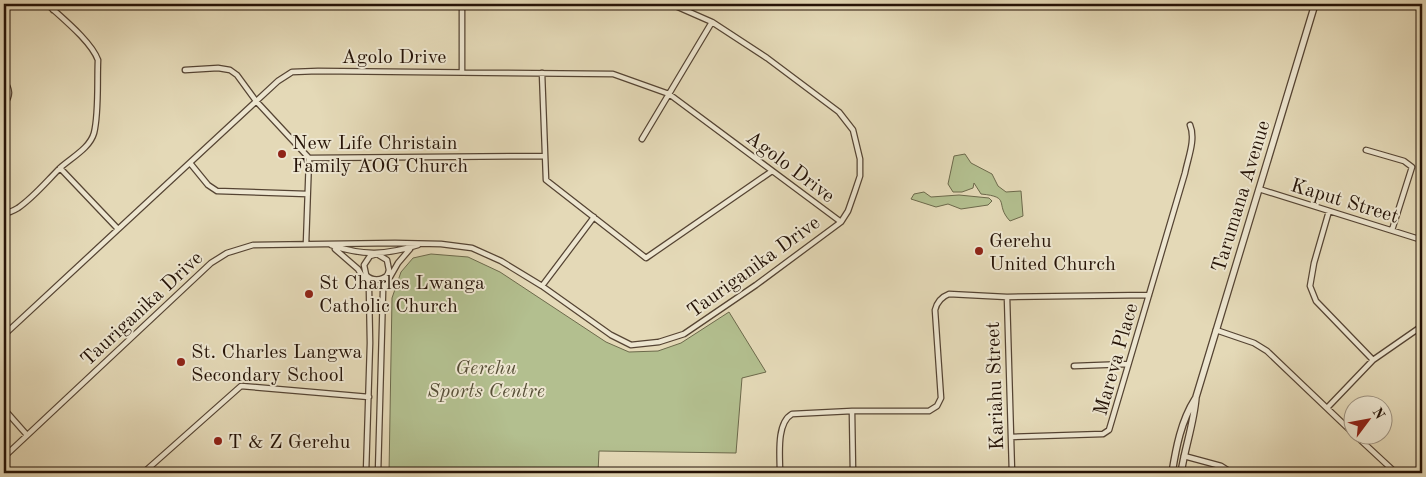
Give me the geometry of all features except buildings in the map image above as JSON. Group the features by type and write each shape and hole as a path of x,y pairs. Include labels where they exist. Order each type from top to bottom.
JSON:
{"street":[{"path":"4,214 24,203 84,148 94,135 98,60 92,50 47,4"},
{"path":"53,10 59,4"},
{"path":"462,4 462,72"},
{"name":"Tauriganika Drive","path":"4,457 211,263 227,253 253,245 441,244 472,248 501,261 542,286 611,335 631,345 659,342 684,334 756,285 841,222 848,211 860,176 860,159 853,130 839,112 767,58 712,22 671,4"},
{"name":"Tarumana Avenue","path":"1181,473 1194,417 1196,397 1315,4"},
{"path":"642,139 712,22"},
{"path":"185,70 218,68 230,70 237,75 256,101 308,158 306,244"},
{"name":"Agolo Drive","path":"4,335 256,101 278,81 292,72 613,74 669,94 841,222"},
{"path":"542,73 546,180 646,258 772,171"},
{"path":"4,80 10,92 9,98 4,105"},
{"name":"Mareva Place","path":"1011,437 1103,434 1110,427 1187,164 1192,138 1190,125"},
{"path":"1366,150 1404,161 1412,167 1392,230"},
{"path":"308,158 545,156"},
{"path":"190,163 208,185 217,191 307,194"},
{"path":"60,168 118,229"},
{"name":"Kaput Street","path":"1259,189 1422,240"},
{"path":"1329,211 1314,262 1310,286 1316,301 1373,360"},
{"path":"542,286 594,217"},
{"path":"327,244 338,250 358,269 369,289"},
{"name":"Tauriganika Drive","path":"327,244 350,252 376,254 400,251 423,244"},
{"path":"387,282 398,263 410,248 423,244"},
{"path":"366,473 369,289 364,264 370,256 376,254 387,260 389,270 384,291 378,473"},
{"path":"365,275 369,279 377,280 384,279 389,274"},
{"path":"780,473 781,430 789,416 804,412 929,411 937,406 940,398 935,310 939,300 949,294 1007,297 1149,295"},
{"name":"Kariahu Street","path":"1007,297 1012,473"},
{"path":"1327,408 1373,360 1422,326"},
{"path":"1216,330 1259,346 1283,366 1344,424"},
{"path":"1074,366 1128,364"},
{"path":"143,473 241,386 368,396"},
{"name":"Tarumana Avenue","path":"1172,473 1175,454 1187,411 1196,397"},
{"path":"4,409 27,434"},
{"path":"852,411 854,473"},
{"path":"1365,444 1396,473"},
{"path":"1184,456 1221,466 1232,473"}],"green space":[{"path":"965,154 971,163 992,174 998,186 1006,192 1021,191 1023,216 1010,221 1005,215 1000,199 981,194 974,183 973,188 962,192 953,192 948,184 954,156"},
{"path":"924,192 931,197 959,195 989,198 992,201 988,205 961,209 948,204 936,207 911,199 914,194"},
{"name":"Gerehu Sports Centre","path":"431,254 468,257 500,272 606,342 629,352 658,351 681,343 729,312 766,372 742,378 736,453 599,451 598,473 389,473 392,298 401,272 413,258"}],"place":[{"name":"New Life Christain Family AOG Church","path":"282,154"},
{"name":"Gerehu United Church","path":"979,251"},
{"name":"St Charles Lwanga Catholic Church","path":"309,294"},
{"name":"St. Charles Langwa Secondary School","path":"181,362"},
{"name":"T & Z Gerehu","path":"218,441"}]}
